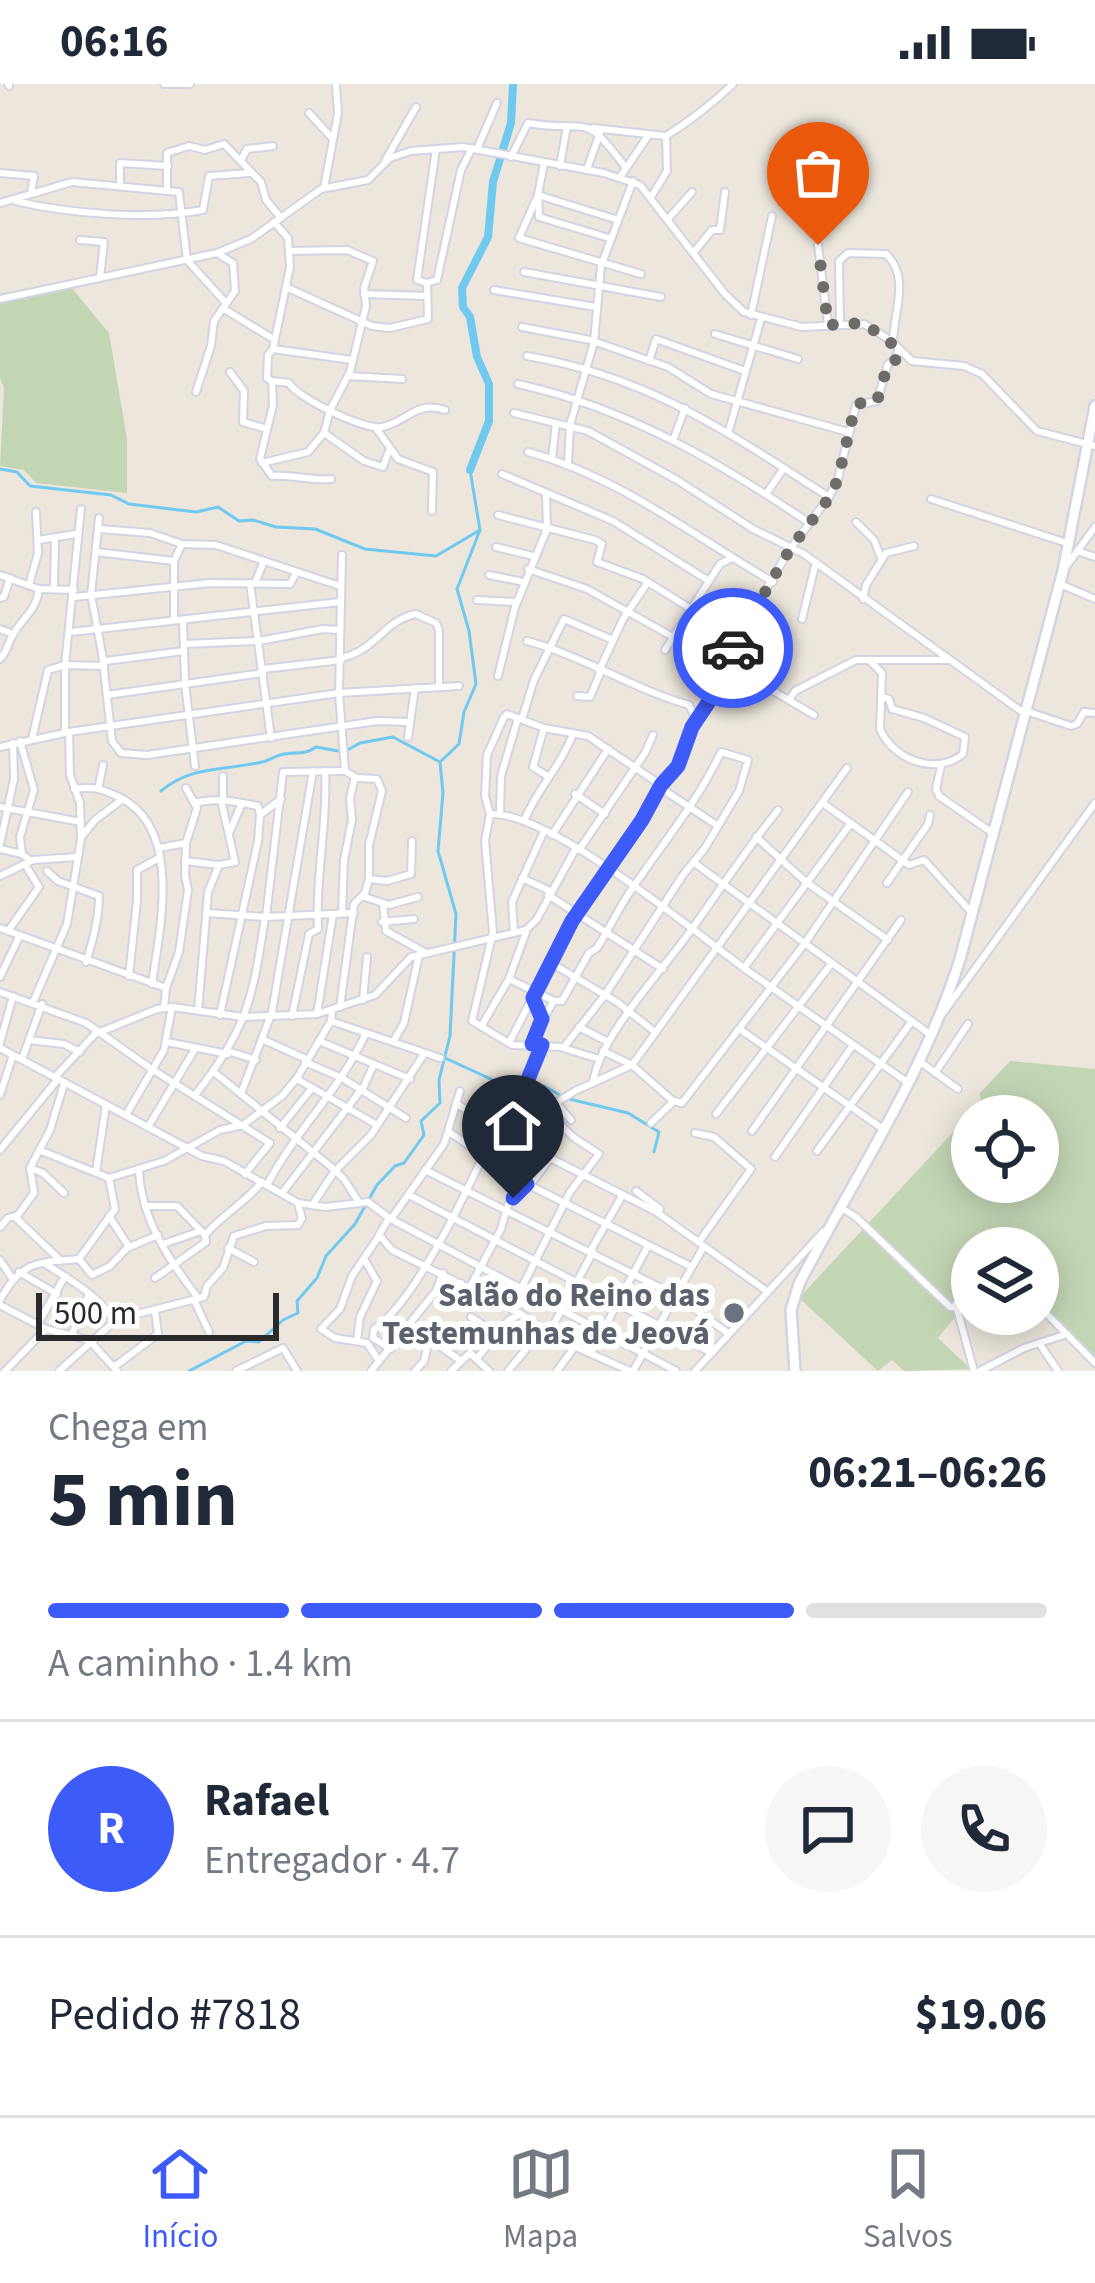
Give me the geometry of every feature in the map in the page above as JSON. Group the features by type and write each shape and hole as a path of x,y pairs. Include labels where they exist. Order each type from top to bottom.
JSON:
{"street":[{"path":"164,84 190,84"},
{"path":"506,156 528,123 666,136 734,84"},
{"path":"324,188 338,113 336,86"},
{"path":"436,147 417,280 427,283 436,282 453,218 454,194 497,103"},
{"path":"0,299 217,253 251,239 324,188 368,180 385,161 416,107"},
{"path":"309,113 331,137"},
{"path":"560,166 567,125"},
{"path":"597,131 626,168"},
{"path":"586,170 597,131"},
{"path":"620,177 648,136"},
{"path":"651,197 667,171 666,136"},
{"path":"166,192 167,153 189,146 205,150 224,144 261,182 287,235 289,251 288,288 267,359 267,377 289,383 295,394 376,428 398,459 433,472 432,511"},
{"path":"241,160 247,149 273,146"},
{"path":"385,161 436,147 474,148 633,181 651,197 732,302 751,315 802,326 864,323 912,361"},
{"path":"120,186 120,163 168,166"},
{"path":"544,163 537,213 541,219 609,238"},
{"path":"0,172 34,176 31,192"},
{"path":"11,200 129,216 203,210 209,176 249,173"},
{"path":"568,463 569,425 594,342 602,261 633,181"},
{"path":"0,203 72,182 179,192 187,260 228,314 274,344 352,360"},
{"path":"668,219 692,192"},
{"path":"694,253 712,230 720,230 725,192"},
{"path":"538,195 616,220"},
{"path":"538,195 519,238 641,274"},
{"path":"751,315 772,216"},
{"path":"80,240 104,242 100,277"},
{"path":"818,245 828,325"},
{"path":"262,463 305,453 324,434 330,410 348,376 373,261 347,250 289,251"},
{"path":"196,392 213,324 235,291 234,267 217,253"},
{"path":"839,322 839,261 848,253 886,254 895,265 900,290 895,361"},
{"path":"524,272 661,297"},
{"path":"288,288 385,328 429,319 427,283"},
{"path":"494,290 596,307"},
{"path":"364,294 426,296"},
{"path":"729,430 761,319"},
{"path":"522,327 594,342 672,369 706,393 848,432"},
{"path":"715,334 798,359"},
{"path":"650,361 656,339 745,371"},
{"path":"527,356 588,368 685,408 729,430 830,497"},
{"path":"509,1043 578,913 678,766 725,659 790,549 830,497 856,405 877,401 888,364 912,361 976,370 1034,430 1090,445"},
{"path":"230,372 244,391 243,422 267,429"},
{"path":"348,376 402,379"},
{"path":"272,381 274,398 261,446 262,463 275,476 331,479"},
{"path":"518,384 578,397 674,439 808,523"},
{"path":"376,428 424,406 445,410"},
{"path":"795,1371 792,1302 941,1015 1072,547 1095,406"},
{"path":"674,439 685,408"},
{"path":"514,413 569,425 676,480 816,562 1026,713 1071,726 1084,712 1095,712"},
{"path":"552,458 556,423"},
{"path":"324,434 383,467 390,448"},
{"path":"528,452 568,463 644,501 773,582"},
{"path":"766,494 784,468"},
{"path":"502,474 613,521 709,581"},
{"path":"497,676 517,602 547,525 546,493"},
{"path":"931,499 1095,556"},
{"path":"0,1095 29,1040 74,888 81,839 80,803 67,733 65,665 81,509"},
{"path":"28,586 38,556 36,512"},
{"path":"498,515 600,542 597,562 648,582 691,609"},
{"path":"99,518 91,595 113,745 127,756 382,721 409,722"},
{"path":"856,522 874,540 881,558"},
{"path":"1072,547 1095,527"},
{"path":"100,529 154,534 182,544 216,545 340,586"},
{"path":"38,540 72,538 78,531"},
{"path":"54,589 55,539"},
{"path":"182,544 174,561 173,586 195,766"},
{"path":"863,599 881,558 892,549 914,546"},
{"path":"496,548 533,556"},
{"path":"96,552 174,561"},
{"path":"342,555 339,693 345,771"},
{"path":"665,650 720,564 732,558"},
{"path":"264,561 252,583 271,738"},
{"path":"802,620 816,562"},
{"path":"528,569 579,586 673,637"},
{"path":"0,575 39,589 91,595 173,586 292,584 296,573"},
{"path":"489,575 524,582"},
{"path":"0,598 10,578"},
{"path":"578,696 590,697 613,640 648,582"},
{"path":"1060,584 1095,599"},
{"path":"0,659 34,610 39,589"},
{"path":"477,600 517,602"},
{"path":"70,632 340,602"},
{"path":"107,695 341,659 363,653 402,617 416,614 436,623 440,630 439,686"},
{"path":"613,640 566,619 534,680 501,776 495,814 484,842 492,938 472,1021 509,1043 562,1048 632,1065 682,1103 805,943 908,792"},
{"path":"679,627 814,715"},
{"path":"0,628 13,634"},
{"path":"32,739 44,679 51,668 340,630"},
{"path":"527,641 553,647 600,671 689,705 697,721"},
{"path":"869,660 882,673 882,697 882,736 900,753 931,766 963,754 965,737 892,709 889,698 882,697"},
{"path":"789,700 795,691 853,662 951,660"},
{"path":"0,747 339,693 459,686"},
{"path":"408,737 415,688"},
{"path":"718,826 588,736 504,717 488,751 485,796 495,814 524,820 608,868 908,1082"},
{"path":"544,728 533,767 549,777"},
{"path":"524,820 573,734"},
{"path":"482,1025 509,979 526,930 653,735"},
{"path":"16,742 10,810 0,847 22,854"},
{"path":"16,742 34,784 20,840 22,854 39,886 4,929 166,988"},
{"path":"514,933 512,902 522,878 608,749"},
{"path":"509,979 534,995 562,1001 691,808 721,752 747,758 746,776 718,826 604,995 562,1048"},
{"path":"98,786 103,765"},
{"path":"940,766 935,789 939,796 994,834"},
{"path":"500,1120 515,1122 632,1065 847,768"},
{"path":"242,1091 271,1016 313,771"},
{"path":"318,929 327,813 325,771"},
{"path":"39,1150 109,1178 139,1170 170,1159 220,1130 243,1125 297,1078 336,1009 356,901 369,879 368,851 381,787 377,779 345,771 283,772 254,984 229,1053 195,1095"},
{"path":"185,861 235,862 222,800 223,776"},
{"path":"316,1014 331,929 338,914 356,777"},
{"path":"74,789 98,786 142,812 159,853 162,898 152,984"},
{"path":"126,1114 166,1042 166,988 178,956 188,894 186,843 195,803 186,788"},
{"path":"575,794 605,814"},
{"path":"81,839 94,820 123,799"},
{"path":"260,815 281,799"},
{"path":"941,1015 1095,802"},
{"path":"195,803 242,803 258,806 260,815 220,1015"},
{"path":"230,831 242,803"},
{"path":"824,804 910,865 924,860 972,913"},
{"path":"0,807 81,822"},
{"path":"593,1083 608,1042 778,810"},
{"path":"887,883 930,815"},
{"path":"744,968 851,823"},
{"path":"756,837 806,882 888,940"},
{"path":"369,879 387,881 411,874 412,841"},
{"path":"129,976 136,870 159,853 186,843"},
{"path":"0,876 29,863 68,854 77,857"},
{"path":"693,862 932,1035"},
{"path":"198,1011 209,887 219,865"},
{"path":"47,871 100,899 86,962"},
{"path":"522,878 663,969"},
{"path":"362,896 395,905 418,897"},
{"path":"383,904 386,932 423,954"},
{"path":"206,913 266,917 354,913"},
{"path":"382,922 414,919"},
{"path":"752,1131 902,920"},
{"path":"292,1016 309,934 331,929"},
{"path":"0,1150 4,1139 101,1032 168,1008 243,1017 316,1014 363,1000 384,987 405,961 526,930"},
{"path":"0,977 20,935"},
{"path":"392,1042 404,1023 423,954"},
{"path":"363,1000 367,957"},
{"path":"551,963 655,1032"},
{"path":"716,1114 832,963"},
{"path":"0,992 38,1003 101,1032 150,1069 271,1144 244,1174"},
{"path":"534,995 542,1019"},
{"path":"13,996 0,1046 18,1057 298,1203 368,1202 390,1219 676,1371"},
{"path":"391,1349 373,1338 373,1330 391,1316 425,1266 514,1093 524,1089 542,1019 554,1001"},
{"path":"331,1021 440,1058"},
{"path":"817,1151 912,1021"},
{"path":"935,1073 968,1024"},
{"path":"578,1026 608,1042"},
{"path":"741,1030 883,1129"},
{"path":"163,1244 203,1233 265,1183 342,1078 365,1035"},
{"path":"29,1040 64,1044 80,1052"},
{"path":"264,1040 342,1078 406,1118"},
{"path":"318,1041 410,1079"},
{"path":"166,1042 256,1060"},
{"path":"775,1156 853,1045"},
{"path":"148,1127 195,1049"},
{"path":"313,1205 317,1193 389,1109 424,1054"},
{"path":"919,1061 958,1089"},
{"path":"283,1192 360,1090 374,1064"},
{"path":"214,1072 344,1179 358,1201"},
{"path":"297,1078 377,1125"},
{"path":"0,1227 16,1217 34,1193 30,1168 50,1130 59,1080"},
{"path":"280,1128 313,1087"},
{"path":"379,1361 370,1346 335,1338 321,1329 340,1309 364,1258 449,1132 460,1090"},
{"path":"651,1123 674,1101"},
{"path":"456,1103 495,1130 655,1210 767,1291"},
{"path":"557,1104 571,1120"},
{"path":"96,1174 106,1105"},
{"path":"511,1309 565,1202 598,1151 573,1137 546,1109"},
{"path":"449,1132 527,1184 690,1266"},
{"path":"374,1245 384,1245 443,1273 546,1331 632,1371 702,1243 751,1169 714,1137 695,1133"},
{"path":"442,1306 466,1285 508,1209 550,1157"},
{"path":"30,1168 50,1178 64,1193"},
{"path":"139,1170 145,1207 196,1299 208,1332"},
{"path":"425,1170 675,1295 729,1334"},
{"path":"79,1259 115,1209 109,1178"},
{"path":"636,1191 702,1243"},
{"path":"409,1195 712,1353"},
{"path":"508,1371 561,1310 622,1196"},
{"path":"60,1370 113,1321 204,1297 241,1232 298,1225 302,1218 298,1203"},
{"path":"145,1207 177,1206 206,1242 155,1278"},
{"path":"840,1207 951,1307"},
{"path":"109,1216 129,1246"},
{"path":"16,1217 60,1260"},
{"path":"695,1371 830,1225"},
{"path":"79,1259 92,1275 110,1266 129,1246 158,1234"},
{"path":"380,1235 384,1245"},
{"path":"592,1351 648,1246"},
{"path":"228,1248 254,1262"},
{"path":"357,1341 360,1317 381,1276 364,1258"},
{"path":"79,1259 42,1262 16,1275 0,1302 42,1327 89,1340 115,1369 158,1334 155,1311"},
{"path":"0,1260 16,1275 58,1295"},
{"path":"42,1262 89,1294 113,1321"},
{"path":"371,1371 436,1291 443,1273"},
{"path":"5,1371 42,1327 64,1276"},
{"path":"72,1334 89,1294"},
{"path":"477,1358 521,1314"},
{"path":"471,1317 497,1334"},
{"path":"1059,1329 1095,1363"},
{"path":"966,1335 977,1371 992,1369 1064,1335"},
{"path":"416,1371 424,1361 429,1339 460,1360"},
{"path":"1040,1343 1058,1371"},
{"path":"557,1371 576,1346"},
{"path":"236,1371 283,1348 298,1371"},
{"path":"451,1371 470,1353 489,1371"}],"green space":[{"path":"66,281 109,333 127,439 127,493 36,483 24,470 0,466 4,388 0,294"},
{"path":"1010,1061 1095,1069 1095,1356 1059,1322 1059,1227 951,1227 951,1322 938,1338 971,1369 904,1371 892,1360 878,1371 799,1298 951,1134 951,1203 1059,1203 1059,1095 980,1095"}],"waterway":[{"path":"470,470 489,421 489,384 477,357 462,288 488,237 493,182 511,123 513,84"},
{"path":"0,469 17,472 30,486 111,495 129,504 196,512 218,507 239,521 315,529 365,549 436,556 480,530"},
{"path":"189,1371 246,1341 259,1342 298,1313 297,1301 317,1278 326,1256 355,1224 377,1185 404,1163 424,1135 421,1121 440,1103 439,1080 450,1036 456,914 438,851 443,793 440,762 459,744 464,712 476,684 457,589 480,530 470,470"},
{"path":"161,791 196,773 316,747 344,752 360,743 393,737 438,761"},
{"path":"445,1058 517,1091"},
{"path":"527,1091 544,1086 565,1098 628,1113 659,1132 654,1152"}],"way so far":[{"path":"733,648 790,549 830,497 854,411 858,403 877,401 888,364 895,361 899,349 864,323 828,325 818,245"}],"place":[{"name":"Salão do Reino das Testemunhas de Jeová","path":"734,1313"}],"route":[{"path":"513,1198 527,1184 482,1156 514,1093 524,1089 542,1045 532,1044 542,1019 533,998 572,921 678,766 717,672 733,648"}]}
